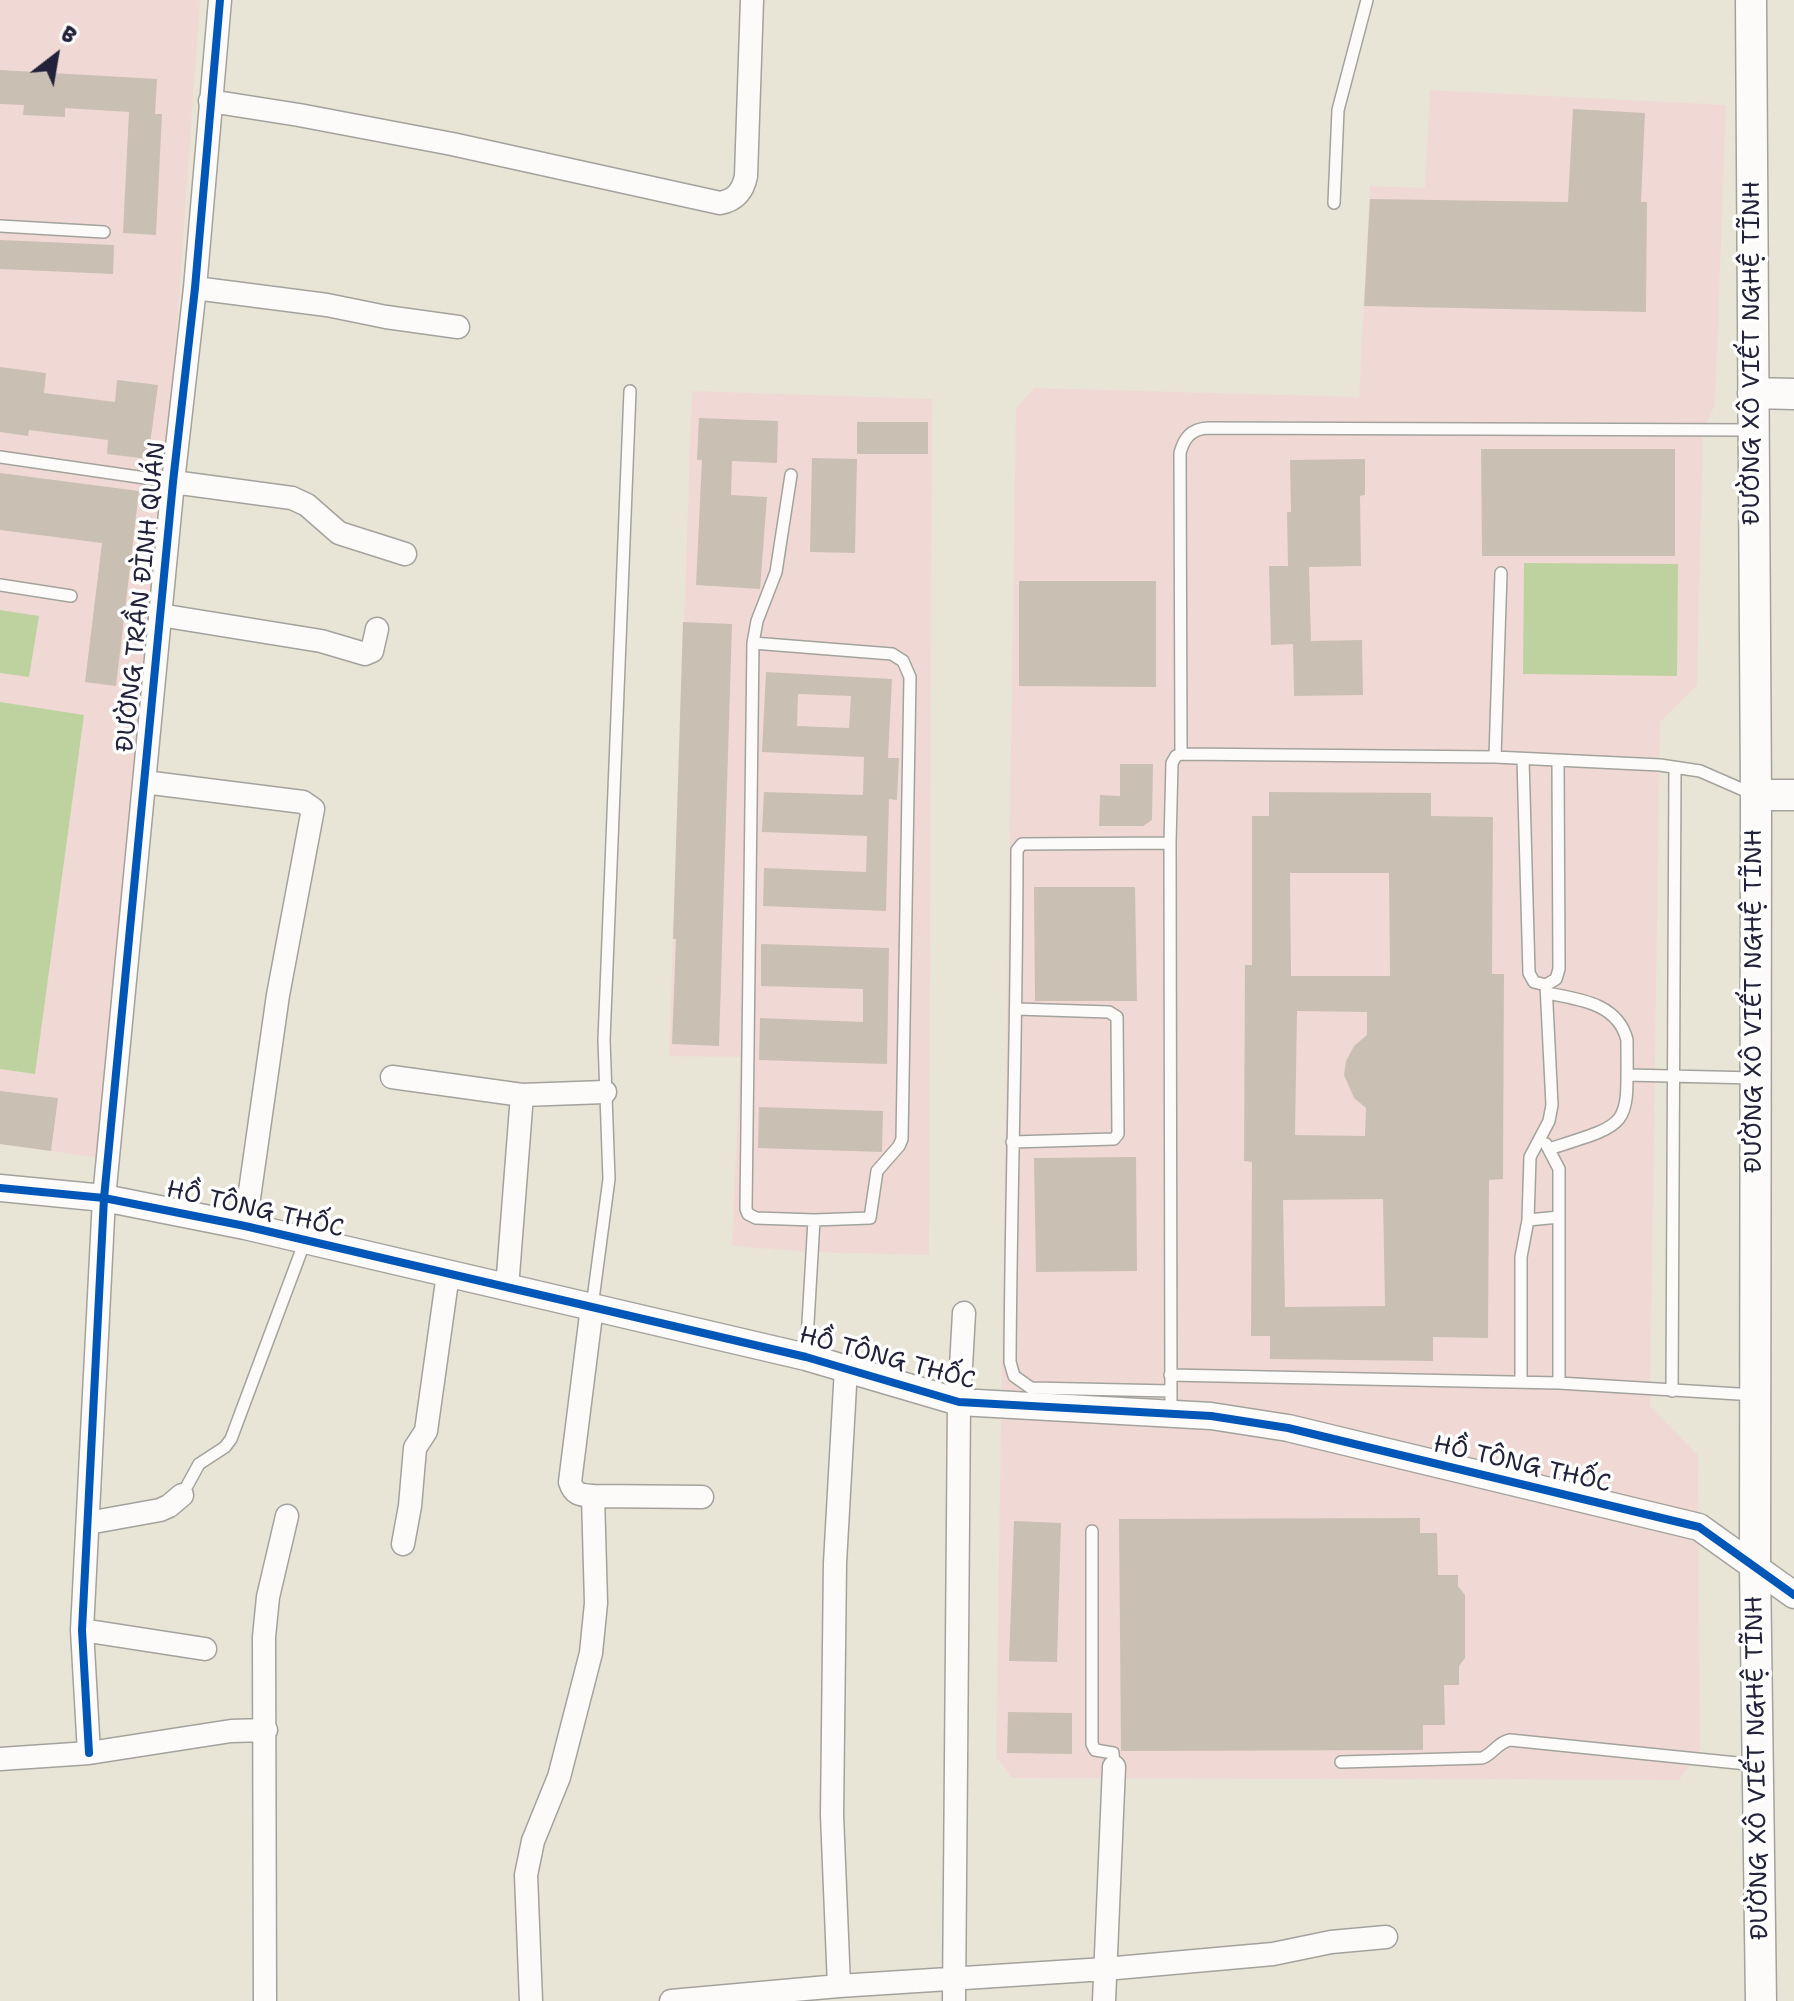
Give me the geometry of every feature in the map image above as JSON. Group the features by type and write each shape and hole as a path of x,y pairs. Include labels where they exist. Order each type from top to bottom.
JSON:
{"main road":[{"name":"ĐƯỜNG XÔ VIẾT NGHỆ TĨNH","path":"1751,0 1756,795 1755,1567 1761,2001"},
{"path":"1753,393 1794,394"},
{"path":"1756,795 1794,795"}],"street":[{"name":"ĐƯỜNG TRẦN ĐÌNH QUÁN","path":"89,1753 82,1630 104,1198 173,482 195,288 220,0"},
{"path":"210,101 452,144 713,203 726,202 741,191 746,176 752,0"},
{"path":"195,288 327,305 458,327"},
{"path":"173,482 292,498 307,505 339,533 405,554"},
{"path":"160,615 321,641 365,654 372,651 377,629"},
{"path":"144,782 303,802 313,809 278,995 245,1226"},
{"path":"392,1077 522,1095 605,1092"},
{"path":"507,1288 522,1095"},
{"name":"HỒ TÔNG THỐC","path":"0,1188 104,1198 245,1226 806,1357 959,1402 1171,1402 1288,1428 1699,1527 1794,1595"},
{"path":"403,1544 415,1448 426,1431 448,1274"},
{"path":"592,1307 570,1482 572,1489 577,1494 593,1496 702,1497"},
{"path":"954,1990 959,1402 964,1313"},
{"path":"839,1986 832,1815 835,1563 846,1368"},
{"path":"88,1523 160,1510 182,1495"},
{"path":"531,2001 526,1875 533,1841 559,1777 591,1653 596,1603 593,1496"},
{"path":"265,2001 265,1616 287,1516"},
{"path":"82,1630 205,1649"},
{"path":"0,1759 89,1753 231,1731 266,1730"},
{"path":"1104,2001 1114,1767"},
{"path":"671,2001 777,1997 839,1986 954,1990 1105,1969 1273,1954 1331,1942 1386,1937"}],"lane":[{"path":"1334,203 1338,110 1367,0"},
{"path":"0,226 104,232"},
{"path":"592,1307 609,1179 604,1040 630,391"},
{"path":"1170,843 1019,846 1010,1362 1014,1376 1025,1386 1171,1402 1170,843 1172,763 1181,754 1180,453 1183,442 1194,431 1208,428 1753,430"},
{"path":"0,457 173,482"},
{"path":"753,643 886,653 903,661 910,677 902,1139 877,1171 870,1218 756,1218 751,1217 746,1209 753,643 757,621 776,572 791,475"},
{"path":"1495,757 1501,573"},
{"path":"0,585 71,596"},
{"path":"1181,754 1495,757 1660,765 1700,771 1756,795"},
{"path":"1523,759 1529,973 1534,982 1547,989 1590,1002 1612,1014 1625,1030 1627,1040 1625,1110 1612,1127 1549,1149"},
{"path":"1521,1382 1521,1257 1528,1220 1530,1157 1549,1121 1552,1105 1547,989 1556,979 1559,969 1558,761"},
{"path":"1672,1391 1675,768"},
{"path":"1012,1142 1114,1139 1118,1134 1117,1017 1109,1012 1017,1009"},
{"path":"1627,1075 1754,1078"},
{"path":"1540,1137 1559,1169 1559,1383"},
{"path":"1528,1220 1559,1217"},
{"path":"806,1357 814,1220"},
{"path":"182,1495 199,1464 225,1447 231,1439 305,1241"},
{"path":"1170,1375 1559,1383 1756,1395"},
{"path":"1092,1531 1092,1744 1095,1750 1113,1753 1114,1767"},
{"path":"1341,1762 1482,1758 1510,1740 1757,1765"}],"shaded area":[{"path":"0,0 200,0 166,481 100,1158 0,1144"},
{"path":"1430,90 1726,105 1715,405 1703,430 1697,685 1660,722 1650,1406 1698,1455 1700,1751 1679,1780 1012,1778 996,1757 1016,408 1034,388 1359,397 1370,186 1425,188"},
{"path":"692,391 932,399 929,1255 732,1246 740,1057 669,1056"}],"green space":[{"path":"1524,563 1678,564 1677,676 1523,674"},
{"path":"0,610 39,616 29,677 0,673"},
{"path":"0,702 84,715 35,1074 0,1069"}],"building":[{"path":"0,70 157,79 155,114 162,114 156,235 123,233 129,112 65,108 65,117 23,115 24,105 0,104"},
{"path":"1573,109 1645,113 1641,202 1647,202 1646,312 1364,306 1370,199 1568,202"},
{"path":"0,240 114,245 113,274 0,269"},
{"path":"0,367 46,373 44,393 115,402 117,380 158,385 148,459 107,454 108,440 29,430 28,436 0,432"},
{"path":"699,418 778,421 777,463 732,461 731,495 767,497 760,589 696,585 702,460 697,460"},
{"path":"857,422 928,422 928,454 857,454"},
{"path":"1481,449 1675,449 1675,556 1482,556"},
{"path":"812,458 857,459 855,553 810,552"},
{"path":"1365,459 1365,495 1360,496 1361,566 1309,567 1311,641 1362,640 1363,695 1294,696 1293,644 1271,645 1269,566 1288,566 1290,460"},
{"path":"0,473 139,491 116,686 85,682 102,543 0,530"},
{"path":"1019,581 1156,581 1156,687 1019,686"},
{"path":"683,622 732,624 719,1046 672,1044"},
{"path":"766,672 892,679 888,758 899,758 897,800 889,799 886,911 763,906 764,868 866,872 867,836 762,832 764,792 863,795 864,757 762,752","holes":["798,694 851,696 849,728 797,726"]},
{"path":"1120,764 1153,764 1152,820 1143,826 1099,826 1100,795 1120,796"},
{"path":"1269,792 1431,793 1431,816 1493,817 1492,974 1504,974 1503,1179 1489,1180 1488,1338 1433,1337 1433,1361 1270,1359 1270,1336 1251,1336 1252,1162 1244,1161 1245,965 1252,965 1252,816 1269,816","holes":["1290,873 1389,873 1390,976 1291,976","1297,1011 1367,1012 1367,1035 1354,1046 1346,1061 1344,1075 1354,1098 1366,1108 1365,1136 1295,1135","1383,1199 1385,1306 1285,1307 1283,1200"]},
{"path":"1034,887 1135,887 1137,1001 1035,1001"},
{"path":"761,944 889,948 887,1064 759,1060 760,1018 863,1022 863,989 761,986"},
{"path":"0,1091 58,1098 51,1151 0,1144"},
{"path":"759,1107 883,1111 882,1152 758,1148"},
{"path":"1136,1157 1137,1271 1036,1272 1034,1158"},
{"path":"1420,1518 1420,1533 1437,1533 1438,1575 1458,1575 1458,1586 1465,1595 1465,1658 1459,1666 1459,1685 1444,1685 1445,1725 1423,1725 1423,1750 1121,1751 1119,1519"},
{"path":"1014,1521 1061,1523 1057,1662 1009,1661"},
{"path":"1008,1712 1072,1713 1072,1754 1007,1753"}],"cycle path":[{"path":"89,1753 82,1630 104,1198 173,482 195,288 220,0"},
{"path":"0,1188 104,1198 245,1226 806,1357 959,1402 1211,1416 1288,1428 1699,1527 1794,1595"}]}
